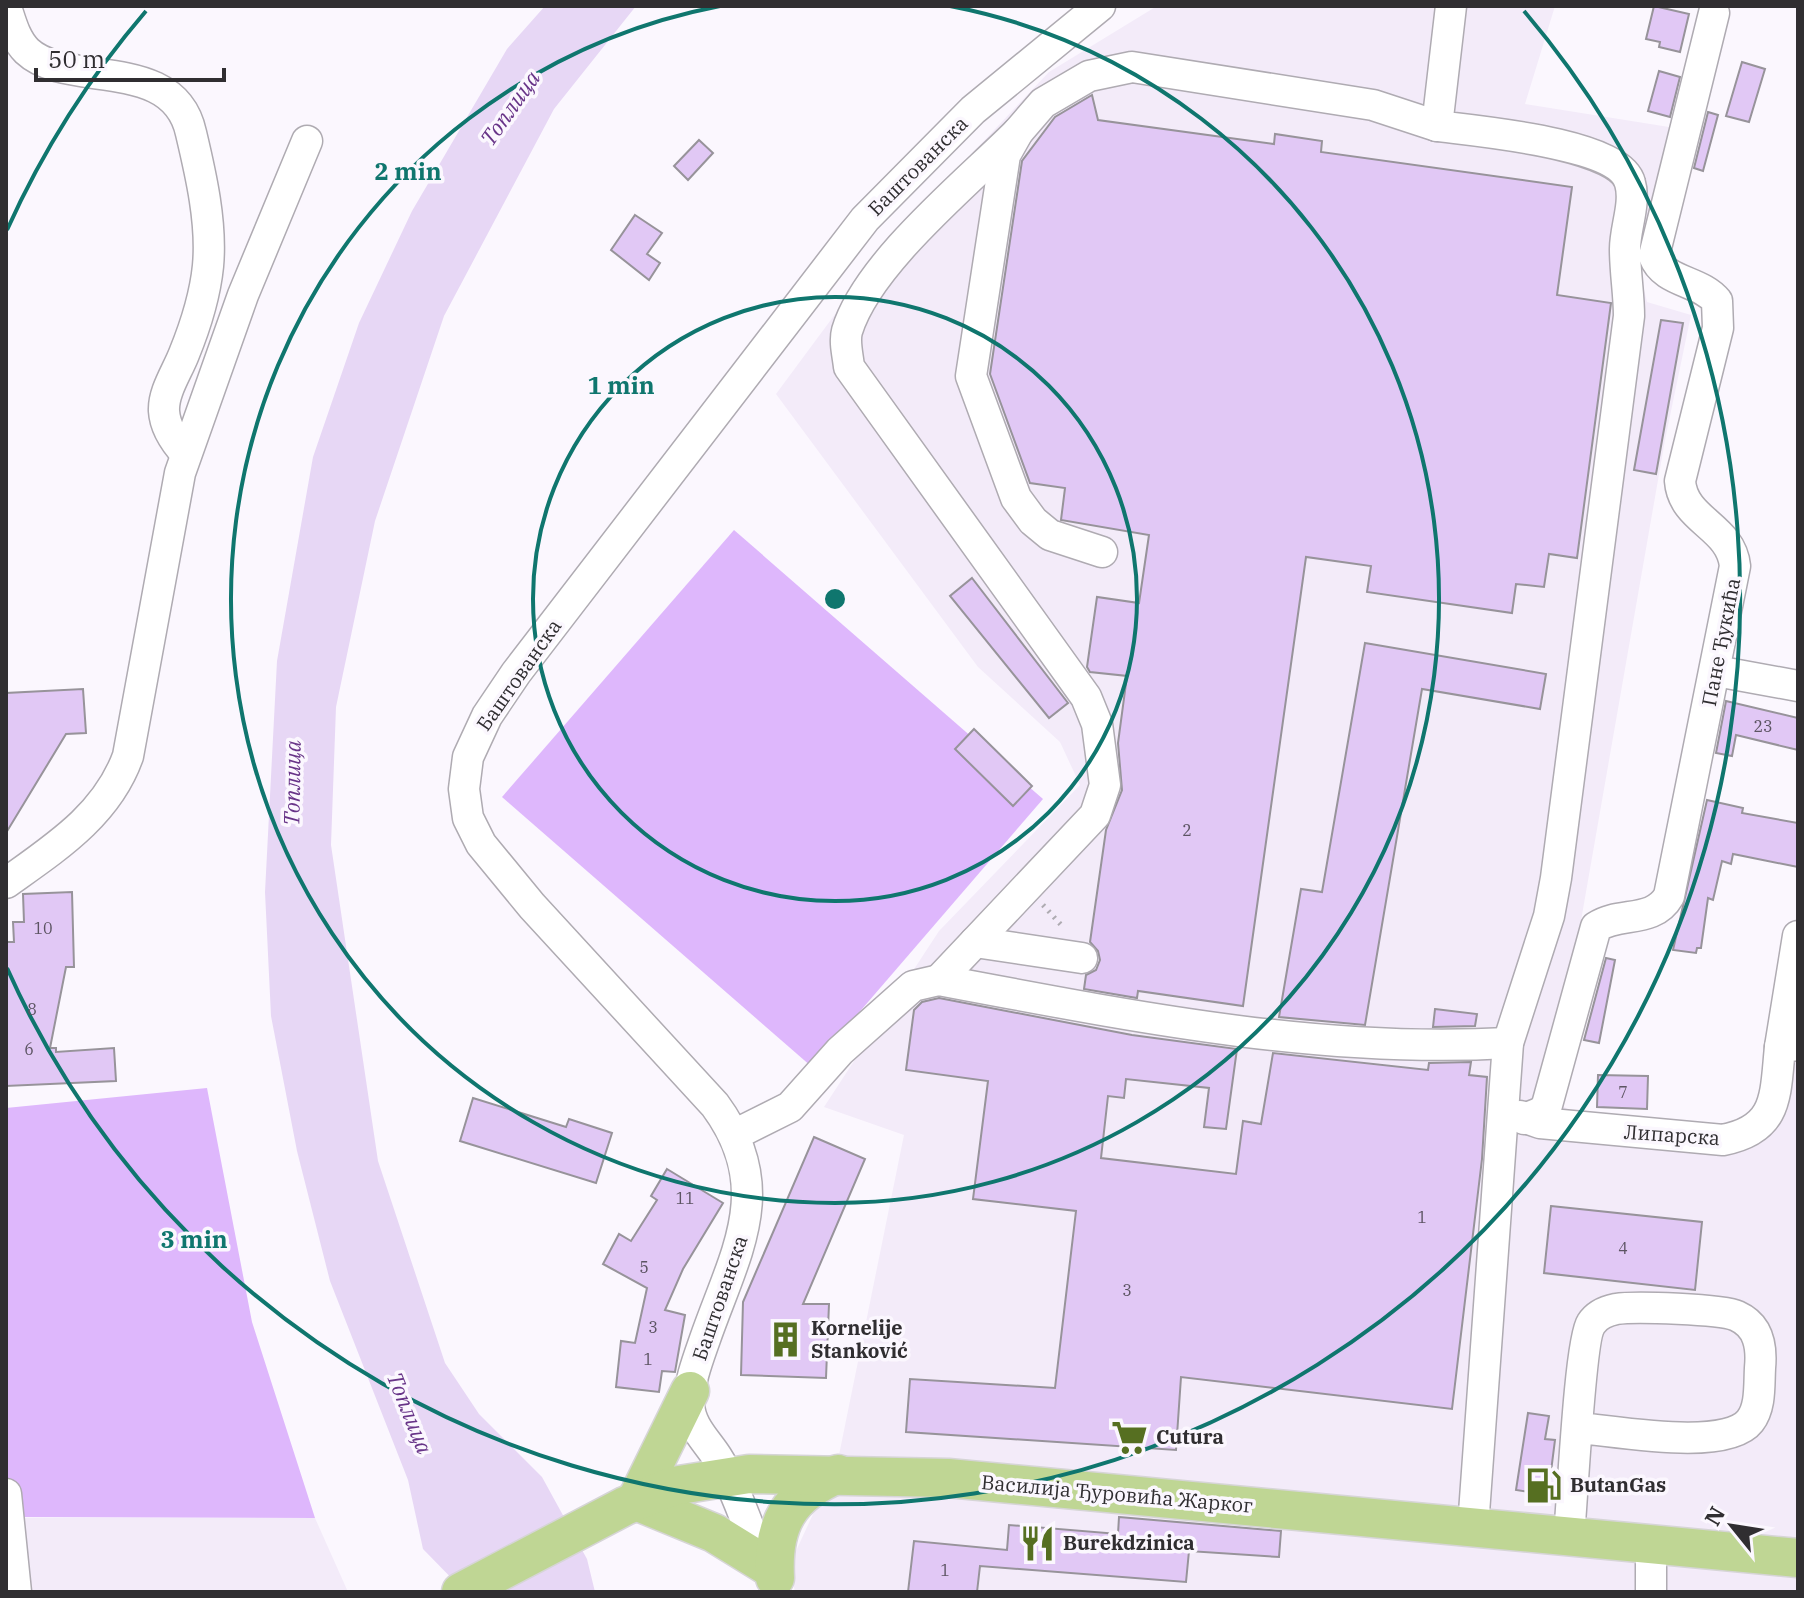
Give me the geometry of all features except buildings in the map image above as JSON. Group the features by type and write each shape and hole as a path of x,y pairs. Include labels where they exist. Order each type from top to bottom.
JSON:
{"main road":[{"path":"690,1391 630,1504 714,1533 773,1578"},
{"name":"Василија Ђуровића Жарког","path":"461,1592 630,1504 673,1486 728,1476 841,1474 948,1478 1798,1558"},
{"path":"773,1578 775,1542 785,1516 802,1495 841,1474"}],"street":[{"name":"Баштованска","path":"773,1578 728,1476 693,1423 690,1391 747,1217 749,1184 734,1135 700,1087 532,906 481,844 465,805 468,757 487,716 516,673 865,219 973,110 1100,6"},
{"path":"1437,126 1451,6"},
{"path":"6,7 17,37 37,58 146,84 177,105 187,117 203,196 208,266 197,317 164,403 167,426 186,454"},
{"name":"Пане Ђукића","path":"1524,1119 1542,1112 1547,1105 1596,927 1604,922 1651,914 1663,906 1669,896 1735,566 1734,551 1726,539 1685,503 1680,481 1719,313 1712,295 1663,271 1654,256 1714,13"},
{"path":"939,980 1095,815 1105,785 1097,724 1086,697 849,367 846,335 856,306 903,246 1018,132 1043,103 1089,76 1132,67 1348,100 1437,126 1547,143 1596,155 1624,169 1631,183 1625,249 1629,316 1556,878 1549,916 1508,1043 1473,1527"},
{"path":"1018,132 1005,155 971,376 1016,498 1033,521 1050,535 1102,552"},
{"path":"6,883 75,832 120,780 128,756 169,523 186,454 243,295 307,141"},
{"path":"1716,671 1798,686"},
{"name":"Липарска","path":"1524,1119 1677,1136 1734,1138 1755,1129 1771,1110 1789,1046 1798,936"},
{"path":"975,942 1082,958"},
{"path":"734,1135 790,1107 840,1051 913,986 939,980 1219,1029 1439,1047 1508,1043"},
{"path":"1503,1084 1510,1105 1524,1119"},
{"path":"1569,1536 1579,1428 1588,1331 1597,1317 1607,1311 1632,1308 1728,1314 1746,1323 1760,1341 1757,1406 1749,1423 1732,1434 1708,1438 1579,1428"},
{"path":"6,1494 16,1592"},
{"path":"1651,1543 1651,1592"}],"path":[{"path":"1026,888 1075,940 1082,958"}],"shaded area":[{"path":"1157,6 1555,6 1525,104 1669,127 1639,269 1647,302 1691,315 1665,440 1550,1098 1590,1123 1730,1123 1773,1116 1785,1066 1798,1051 1798,1592 795,1592 789,1566 838,1460 904,1135 824,1107 939,931 1080,785 1060,742 978,667 776,394 890,240 1049,72"},
{"path":"734,530 1043,799 812,1067 502,797"},
{"path":"207,1088 252,1322 315,1518 6,1517 6,1108"},
{"path":"19,1518 315,1518 348,1592 28,1592"}],"water":[{"name":"Топлица","path":"545,6 636,6 554,109 444,316 375,521 336,707 331,845 378,1161 445,1363 479,1414 542,1477 587,1559 595,1592 465,1592 423,1549 408,1480 330,1281 297,1151 271,1016 265,892 277,661 313,457 359,323 412,211 507,49"}],"place":[{"name":"Kornelije Stanković","path":"785,1340"},
{"name":"Cutura","path":"1130,1437"},
{"name":"ButanGas","path":"1544,1485"},
{"name":"Burekdzinica","path":"1037,1543"}]}
